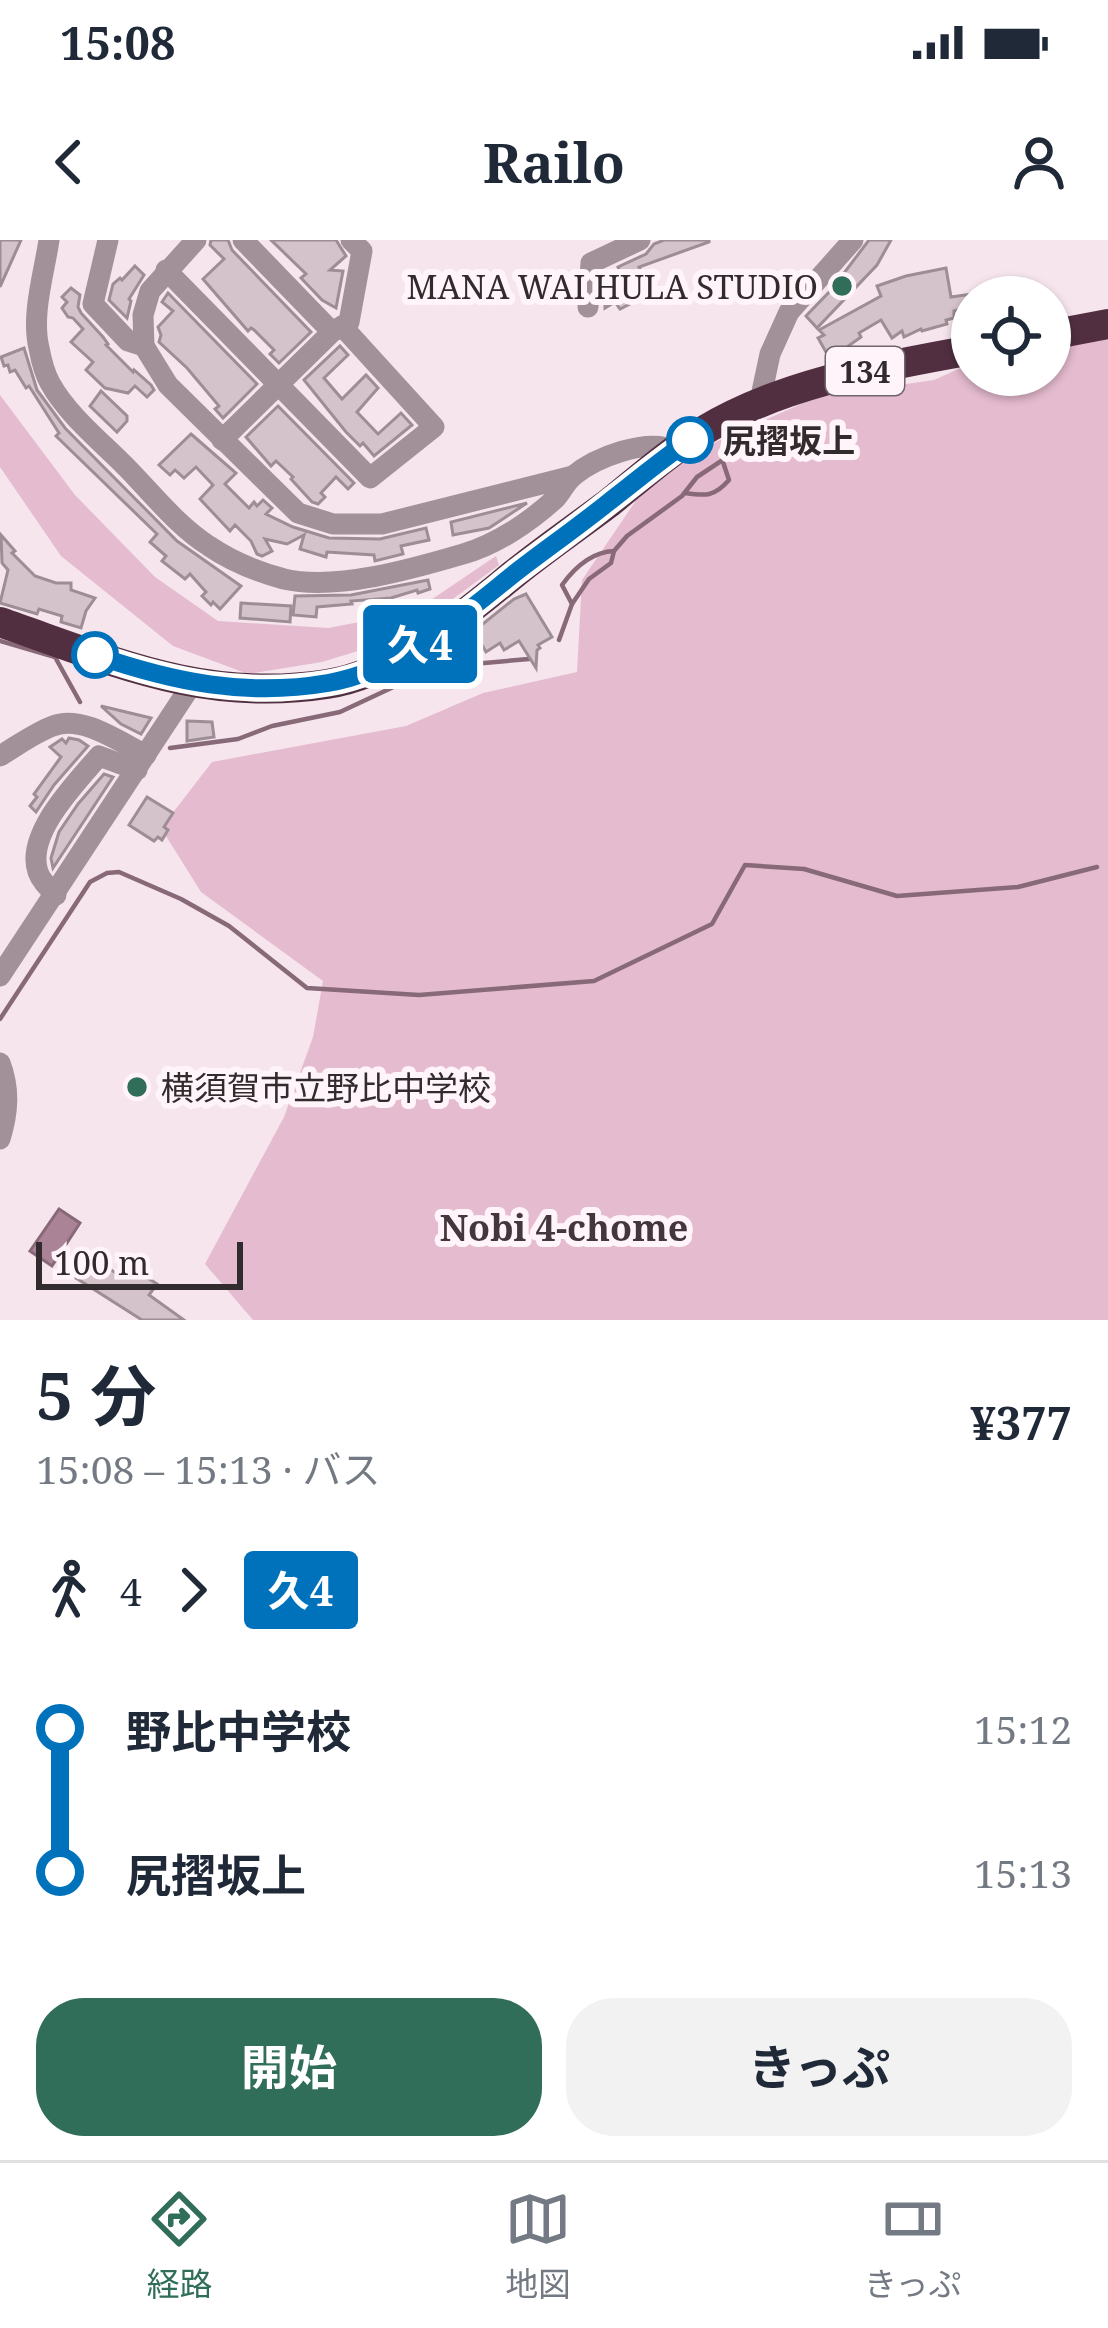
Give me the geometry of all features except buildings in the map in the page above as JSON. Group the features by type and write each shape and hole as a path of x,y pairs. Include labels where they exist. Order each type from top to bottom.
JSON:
{"highway":[{"path":"1071,331 1108,324"},
{"name":"134","path":"0,622 192,684 273,688 332,683 384,664 446,629 674,450 760,401 862,371 951,354"}],"street":[{"path":"49,240 38,346 50,382 70,409 180,522 206,545 246,566 287,580 324,581 379,575 469,553 515,530 556,498 573,476"},
{"path":"108,240 93,304 128,341 144,346"},
{"path":"196,240 150,291 143,315 144,346 168,386 298,512 333,524 382,524 573,476 638,446 674,450"},
{"path":"166,270 370,478 434,427 243,240"},
{"path":"588,307 591,263 640,240"},
{"path":"760,401 770,354 789,312 853,240"},
{"path":"222,440 349,322 360,244"},
{"path":"0,976 192,684"},
{"path":"0,756 57,723 73,723 94,730 141,763"},
{"path":"56,895 36,868 36,845 43,829 99,756 141,763"},
{"path":"0,1063 8,1093 0,1139"}],"shaded area":[{"path":"1108,335 1108,1320 253,1320 205,1264 284,1117 313,1037 323,981 201,892 161,828 212,762 406,726 483,693 577,672 582,580 637,499 686,455 817,397 934,380 951,372 951,396 1071,396 1071,341"},
{"path":"0,395 75,495 155,577 218,621 328,628 413,612 496,556 499,565 400,638 322,662 248,674 173,646 61,556 0,467"},
{"path":"59,1209 80,1223 52,1266 30,1251"}],"waterway":[{"path":"559,640 572,604 562,585 573,572 591,557 614,551 682,496 697,477 768,430"},
{"path":"685,493 704,495 719,490 729,480 723,462"},
{"path":"572,604 589,579 611,563 614,551"},
{"path":"0,641 55,657 80,702"},
{"path":"170,748 238,739 272,726 340,712 450,666 529,659"},
{"path":"0,1019 90,882 107,873 119,872 229,926 307,988 419,995 594,981 712,924 745,865 804,869 897,896 1018,887 1097,867"}],"bus line":[{"name":"久4","path":"95,655 192,684 273,688 332,683 384,664 446,629 690,440"}],"place":[{"name":"MANA WAI HULA STUDIO","path":"842,286"},
{"name":"尻摺坂上","path":"690,440"},
{"name":"横須賀市立野比中学校","path":"137,1087"}],"district":[{"name":"Nobi 4-chome","path":"564,1227"}]}
